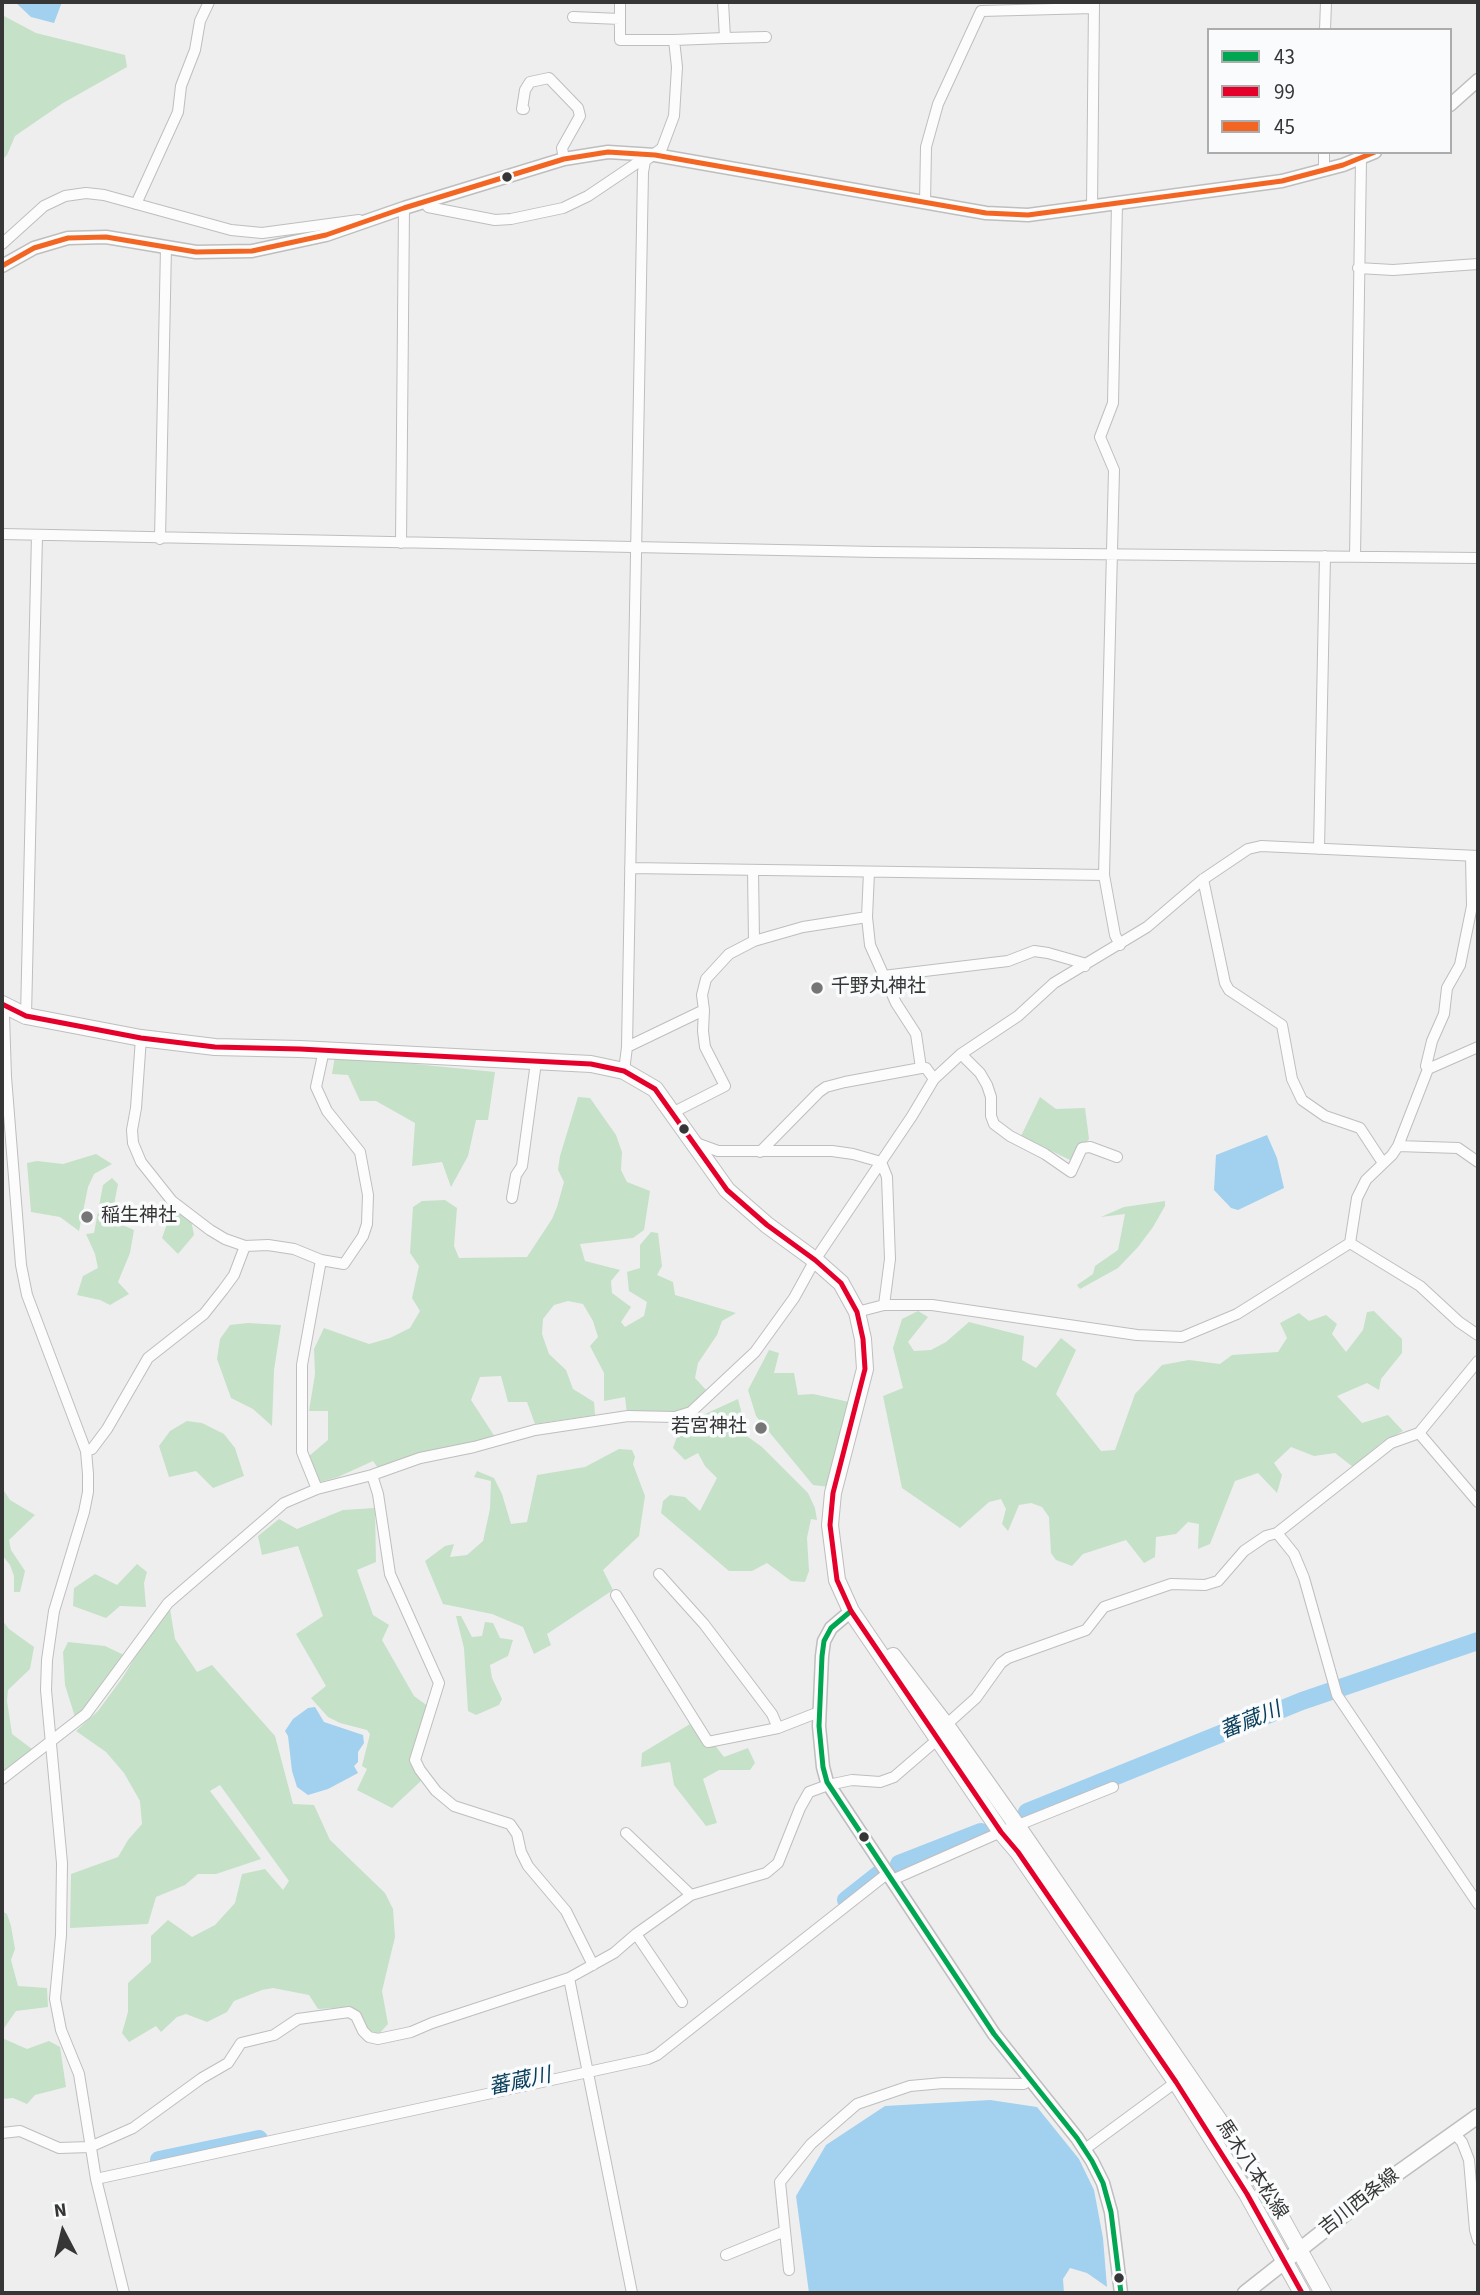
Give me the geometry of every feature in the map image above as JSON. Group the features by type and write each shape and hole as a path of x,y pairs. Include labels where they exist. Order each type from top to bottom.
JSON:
{"main road":[{"name":"馬木八本松線","path":"4,1006 26,1016 141,1038 215,1047 591,1064 624,1071 655,1090 727,1190 841,1283 857,1312 863,1339 865,1369 833,1493 830,1525 837,1580 851,1611 1018,1827 1262,2183 1323,2293"},
{"name":"馬木八本松線","path":"942,1732 1001,1832 1018,1852 1176,2082 1247,2194 1302,2293"},
{"name":"吉川西条線","path":"1245,2293 1388,2180 1478,2116"}],"street":[{"path":"136,204 178,113 181,86 195,50 200,21 209,2"},
{"path":"620,2 620,40 766,37"},
{"path":"723,2 725,38"},
{"path":"1325,28 1326,2"},
{"path":"925,203 926,147 938,104 982,11 1093,5 1092,207"},
{"path":"573,17 620,19"},
{"path":"425,202 428,207 495,219 511,219 563,208 588,196 662,148 674,116 677,67 674,40"},
{"path":"524,109 525,90 530,82 539,78 549,78 578,108 580,116 562,148 564,159"},
{"path":"1452,103 1478,80"},
{"path":"2,266 34,248 68,238 106,237 197,252 252,251 326,235 564,159 608,152 986,213 1028,215 1282,181 1361,160 1372,154"},
{"path":"1324,154 1324,170"},
{"path":"624,1071 627,1047 643,186 648,157"},
{"path":"1354,557 1361,160"},
{"path":"2,244 44,206 65,195 86,193 231,230 262,233 357,219 367,222"},
{"path":"1117,203 1113,403 1100,437 1114,470 1104,874 1115,935 1120,946"},
{"path":"401,543 404,208"},
{"path":"160,539 166,247"},
{"path":"1358,268 1393,270 1478,264"},
{"path":"2,534 637,547 1478,558"},
{"path":"26,1016 37,535"},
{"path":"1319,849 1325,556"},
{"path":"2,1779 86,1714 152,1622 185,1586 284,1503 317,1489 372,1475 420,1458 536,1430 628,1416 675,1418 691,1412 755,1352 794,1298 815,1260 934,1079 961,1054 1018,1016 1054,983 1120,946 1147,927 1203,879 1248,849 1261,846 1475,856 1472,906 1460,965 1447,988 1444,1014 1432,1041 1426,1066 1428,1069 1398,1146 1366,1180 1357,1198 1350,1243 1237,1314 1182,1337 1137,1335 933,1305 884,1305 857,1312"},
{"path":"630,868 1104,874"},
{"path":"753,870 754,941"},
{"path":"869,872 867,916 870,945 896,1003 916,1034 921,1068"},
{"path":"1203,879 1228,990 1282,1025 1292,1079 1303,1100 1325,1116 1360,1128 1383,1163"},
{"path":"672,1113 725,1086 705,1047 702,995 706,979 729,954 754,941 803,928 867,916"},
{"path":"883,976 1008,961 1034,951 1083,963 1085,966"},
{"path":"4,1006 4,1077 20,1265 27,1295 86,1451 88,1492 54,1611 47,1660 46,1690 62,1863 61,1935 55,2000 61,2030 79,2074 96,2179 124,2293"},
{"path":"627,1047 704,1010"},
{"path":"141,1038 136,1108 131,1130 136,1153 172,1201 210,1230 245,1246 268,1245 294,1249 321,1260 344,1264 363,1236 368,1205 360,1152 327,1111 316,1087 324,1050"},
{"path":"1428,1069 1478,1047"},
{"path":"961,1054 980,1073 987,1085 994,1124 1010,1136 1045,1154 1071,1172 1082,1148 1090,1147 1117,1157"},
{"path":"512,1198 516,1175 522,1166 536,1062"},
{"path":"760,1152 826,1087 921,1068 926,1068 934,1079"},
{"path":"692,1142 718,1151 832,1151 881,1162"},
{"path":"1398,1146 1458,1149 1478,1162"},
{"path":"881,1162 887,1177 890,1259 884,1305"},
{"path":"1350,1243 1420,1286 1478,1335"},
{"path":"86,1451 92,1449 107,1429 148,1358 204,1314 223,1290 234,1275 245,1246"},
{"path":"317,1489 302,1452 302,1365 321,1260"},
{"path":"2,2133 20,2131 59,2148 90,2147 133,2127 228,2063 241,2043 274,2035 298,2020 349,2012 356,2016 363,2031 378,2039 411,2032 569,1978 614,1953 691,1895 766,1873 778,1863 800,1808 810,1792 852,1780 880,1782 894,1776 976,1698 1001,1663 1008,1658 1086,1630 1104,1607 1171,1584 1205,1585 1217,1581 1244,1551 1277,1532 1391,1443 1419,1433 1478,1361"},
{"path":"1419,1433 1478,1502"},
{"path":"372,1475 378,1494 390,1574 439,1683 415,1760 436,1791 454,1806 510,1824 517,1834 528,1866 566,1911 593,1965"},
{"path":"1277,1532 1294,1553 1304,1578 1335,1691 1478,1904"},
{"path":"659,1574 704,1624 772,1714 778,1728"},
{"path":"616,1595 708,1742 778,1728 819,1712"},
{"path":"851,1611 831,1628 824,1641 819,1712 823,1767 828,1785 994,2034 1084,2149 1103,2183 1108,2202 1121,2293"},
{"path":"96,2179 648,2059 657,2055 890,1876 1113,1787"},
{"path":"626,1833 691,1895"},
{"path":"636,1934 682,2002"},
{"path":"569,1978 632,2293"},
{"path":"789,2270 780,2182 811,2144 857,2104 910,2086 943,2083 1024,2084 1030,2079"},
{"path":"1084,2149 1176,2082"},
{"path":"1453,2132 1462,2142 1469,2160 1478,2240"},
{"path":"726,2255 785,2231"}],"green space":[{"path":"2,15 36,33 125,55 127,67 63,103 15,136 2,160"},
{"path":"335,1056 495,1072 488,1120 476,1120 468,1156 451,1187 442,1162 412,1166 415,1123 376,1101 360,1101 348,1075 332,1074"},
{"path":"578,1097 590,1098 616,1135 622,1152 621,1170 627,1182 650,1191 644,1230 633,1238 580,1244 585,1261 620,1270 611,1281 612,1293 631,1307 621,1322 625,1327 644,1316 647,1302 629,1291 627,1272 640,1268 640,1245 651,1232 658,1233 662,1266 657,1275 673,1282 675,1295 736,1313 722,1321 717,1335 698,1363 695,1378 707,1391 690,1408 672,1414 627,1414 625,1397 604,1401 604,1373 590,1346 598,1337 593,1321 583,1304 568,1301 554,1305 543,1319 542,1334 549,1354 566,1370 573,1389 594,1402 595,1415 535,1424 527,1402 508,1402 501,1376 480,1377 471,1400 495,1437 440,1449 378,1468 373,1461 320,1482 309,1456 328,1440 328,1411 309,1411 315,1374 314,1349 324,1328 369,1344 410,1328 420,1311 412,1298 419,1266 410,1253 413,1207 422,1201 445,1200 457,1208 454,1246 459,1258 527,1257 557,1207 564,1182 558,1170 560,1156"},
{"path":"1040,1097 1056,1109 1085,1108 1089,1139 1072,1161 1021,1136"},
{"path":"96,1154 112,1164 94,1174 88,1187 79,1231 60,1217 31,1212 27,1163 37,1161 63,1164"},
{"path":"112,1178 118,1184 111,1220 134,1230 130,1253 118,1282 129,1294 110,1305 77,1295 83,1276 98,1268 86,1234 94,1233 103,1185"},
{"path":"1165,1201 1153,1227 1118,1268 1080,1289 1077,1285 1093,1274 1095,1266 1118,1250 1125,1214 1101,1217 1124,1207"},
{"path":"173,1207 191,1220 194,1235 178,1254 162,1238"},
{"path":"918,1311 928,1317 908,1342 914,1351 931,1350 946,1342 969,1322 1024,1336 1022,1360 1036,1368 1061,1338 1076,1350 1056,1394 1101,1451 1115,1450 1135,1394 1162,1365 1189,1360 1220,1364 1232,1355 1278,1352 1287,1338 1280,1323 1299,1313 1309,1321 1326,1315 1337,1324 1332,1334 1346,1352 1363,1330 1367,1312 1374,1311 1402,1339 1402,1353 1381,1379 1379,1390 1367,1383 1337,1396 1362,1423 1388,1415 1403,1431 1381,1443 1353,1467 1335,1453 1314,1456 1291,1447 1274,1463 1282,1475 1277,1493 1258,1473 1235,1481 1210,1544 1198,1549 1199,1524 1188,1522 1176,1534 1156,1537 1155,1557 1144,1563 1126,1540 1083,1554 1072,1566 1056,1560 1051,1553 1049,1517 1042,1507 1031,1503 1019,1505 1008,1531 1002,1524 1006,1509 1001,1499 989,1502 960,1528 902,1488 883,1396 903,1388 893,1348 902,1319"},
{"path":"230,1325 281,1325 274,1370 272,1426 253,1409 231,1398 217,1359 220,1339"},
{"path":"769,1350 779,1353 774,1373 794,1373 798,1395 813,1394 849,1402 829,1487 813,1485 756,1416 748,1390"},
{"path":"738,1399 748,1437 762,1447 808,1493 815,1508 817,1520 811,1519 807,1538 809,1571 805,1582 791,1581 767,1563 752,1571 729,1571 661,1513 663,1501 670,1495 685,1497 700,1511 717,1478 705,1466 698,1453 685,1460 673,1448 681,1425"},
{"path":"187,1421 202,1423 224,1434 235,1448 244,1476 213,1488 196,1471 169,1477 159,1446 170,1431"},
{"path":"619,1449 632,1450 635,1457 633,1464 645,1496 639,1536 603,1570 613,1590 547,1634 551,1645 534,1654 523,1627 492,1614 443,1604 425,1561 445,1546 454,1544 450,1557 467,1555 483,1541 490,1509 491,1481 474,1477 477,1471 494,1478 511,1524 527,1522 537,1475 585,1467"},
{"path":"2,1488 10,1500 35,1515 9,1540 11,1550 25,1571 20,1592 14,1592 14,1576 2,1555"},
{"path":"375,1508 376,1562 357,1570 373,1615 389,1625 382,1640 414,1696 429,1707 412,1761 422,1780 392,1808 357,1790 367,1769 362,1766 370,1734 367,1730 328,1717 311,1698 326,1686 296,1634 323,1616 298,1546 262,1555 258,1536 279,1519 297,1529 343,1510"},
{"path":"137,1564 147,1572 144,1583 146,1607 120,1606 106,1618 73,1606 74,1588 95,1574 117,1585"},
{"path":"170,1609 175,1639 197,1672 212,1665 275,1736 293,1804 314,1805 330,1840 385,1893 393,1909 395,1937 382,1991 388,2024 378,2035 367,2028 359,2013 349,2007 318,2009 309,1995 273,1988 234,2001 227,2012 207,2022 186,2014 177,2017 161,2032 156,2026 129,2042 122,2033 128,2012 128,1983 151,1962 151,1936 168,1920 192,1937 215,1925 235,1903 242,1874 265,1869 283,1890 289,1881 220,1785 210,1791 261,1859 216,1874 198,1874 185,1885 156,1897 148,1924 70,1928 71,1874 118,1857 142,1824 140,1801 124,1773 106,1752 76,1731 98,1711 123,1677 157,1621"},
{"path":"456,1616 461,1616 472,1637 482,1636 485,1622 493,1623 500,1638 513,1640 508,1656 490,1665 492,1678 502,1699 499,1705 476,1715 468,1711 464,1648"},
{"path":"2,1620 9,1629 34,1647 30,1669 8,1690 7,1701 12,1734 32,1749 2,1772"},
{"path":"68,1642 105,1646 126,1656 93,1701 75,1717 65,1685 63,1652"},
{"path":"690,1724 705,1744 714,1744 724,1757 748,1748 755,1763 750,1770 719,1770 703,1779 717,1823 706,1826 674,1785 670,1762 641,1767 642,1753"},
{"path":"2,1911 7,1914 11,1926 15,1949 11,1960 18,1986 47,1988 48,2007 16,2011 2,2031"},
{"path":"2,2038 27,2049 49,2041 60,2047 66,2087 35,2095 27,2104 13,2098 2,2099"}],"water":[{"path":"15,2 62,2 54,23 31,17"},
{"path":"1267,1135 1277,1158 1284,1188 1238,1210 1231,1208 1214,1190 1216,1155"},
{"path":"315,1707 324,1722 363,1735 364,1743 354,1766 358,1773 328,1789 308,1795 297,1787 285,1731 293,1719 308,1708"},
{"path":"990,2100 1037,2107 1079,2159 1094,2190 1103,2238 1107,2287 1087,2273 1070,2268 1063,2279 1064,2293 809,2293 796,2196 826,2145 885,2106"}],"waterway":[{"name":"蕃蔵川","path":"1027,1812 1302,1701 1478,1641"},
{"name":"蕃蔵川","path":"899,1864 981,1832"},
{"name":"蕃蔵川","path":"846,1900 879,1874"},
{"name":"蕃蔵川","path":"159,2160 259,2139"}],"transit line":[{"name":"45","path":"2,266 34,248 68,238 106,237 196,252 252,251 326,235 564,159 608,152 655,155 986,213 1028,215 1282,181 1343,165 1370,154"},
{"name":"99","path":"2,1004 26,1016 141,1038 215,1047 591,1064 624,1071 655,1089 727,1190 841,1283 857,1312 863,1339 865,1369 833,1493 830,1525 837,1580 851,1611 1176,2082 1247,2194 1302,2293"},
{"name":"43","path":"851,1611 831,1628 824,1641 819,1726 827,1782 994,2034 1077,2138 1092,2161 1103,2183 1111,2212 1121,2293"}],"place":[{"name":"千野丸神社","path":"817,988"},
{"name":"稲生神社","path":"87,1217"},
{"name":"若宮神社","path":"761,1428"}]}
